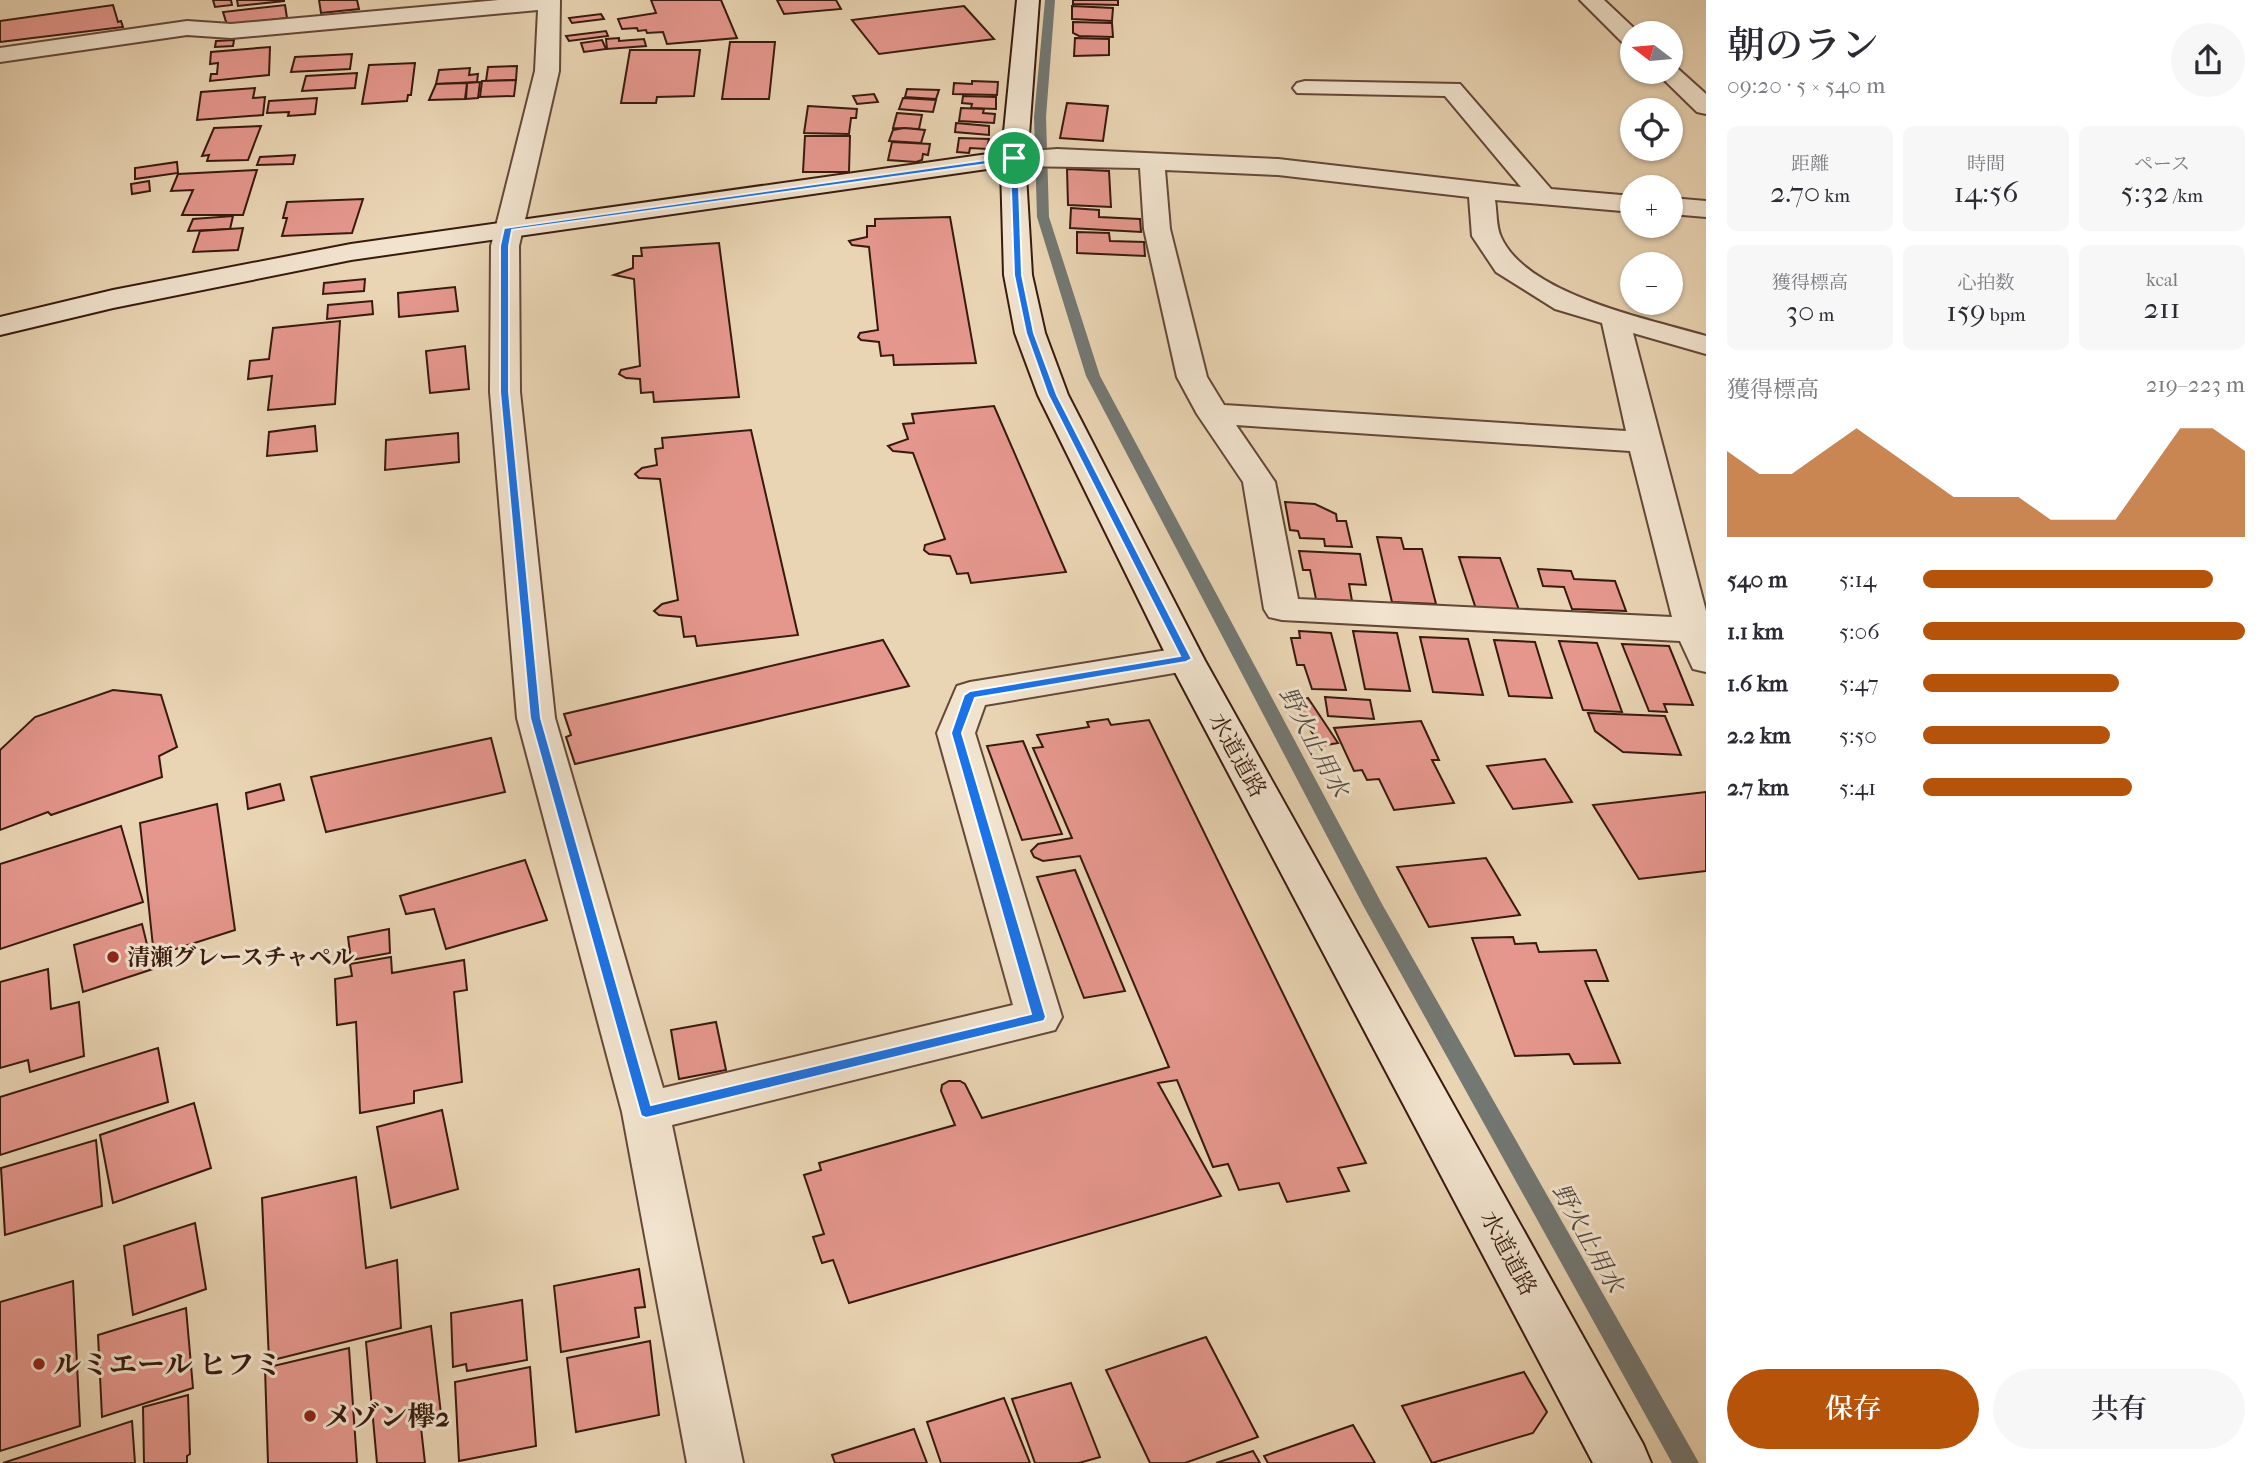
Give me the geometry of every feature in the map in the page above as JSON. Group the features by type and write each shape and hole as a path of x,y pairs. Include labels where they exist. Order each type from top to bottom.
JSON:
{"street":[{"name":"水道道路","path":"1028,0 1014,158 1018,275 1030,333 1053,395 1186,659 1623,1463"},
{"path":"1591,0 1620,28"},
{"path":"0,55 187,28 231,31 549,1 547,71 505,246 505,392 536,718 646,1112 715,1463"},
{"path":"1681,84 1706,107"},
{"path":"1305,88 1452,89 1544,197"},
{"path":"0,326 113,299 295,262 508,228 1014,158 1057,157 1278,167 1481,191 1620,203"},
{"path":"1152,161 1157,229 1192,377 1213,414 1259,482 1282,609 1700,645 1644,442 1615,318"},
{"path":"1481,191 1486,236 1506,266 1565,303 1706,345"},
{"path":"1683,207 1706,209"},
{"path":"1213,414 1644,442"},
{"path":"646,1112 1039,1017 956,733 970,695 1186,659"}],"building":[{"path":"213,0 231,0 232,5 215,7"},
{"path":"237,0 284,0 284,1 238,6"},
{"path":"319,0 357,0 359,9 321,13"},
{"path":"651,0 721,0 737,38 667,44 663,32 647,33 646,30 638,31 637,28 622,29 618,19 656,13"},
{"path":"777,0 836,0 841,9 784,14"},
{"path":"1073,0 1118,0 1118,5 1073,4"},
{"path":"113,5 118,22 121,21 123,27 0,42 0,21"},
{"path":"285,5 287,18 227,25 223,12"},
{"path":"964,6 994,39 879,54 852,20"},
{"path":"1072,6 1113,8 1112,21 1072,19"},
{"path":"601,14 604,19 572,23 569,18"},
{"path":"1073,22 1112,23 1113,37 1079,36 1073,33"},
{"path":"606,31 608,36 569,41 566,36"},
{"path":"619,38 619,41 644,39 646,46 607,49 606,39"},
{"path":"1075,38 1109,39 1109,55 1074,56"},
{"path":"234,40 233,46 215,47 216,41"},
{"path":"602,40 606,49 584,52 581,43"},
{"path":"730,42 775,42 769,99 722,99"},
{"path":"270,47 269,75 210,81 211,74 217,74 218,63 210,64 211,52"},
{"path":"630,50 700,50 694,96 657,97 656,103 621,103"},
{"path":"352,54 350,69 291,72 295,57"},
{"path":"415,63 411,95 408,95 407,101 362,104 369,65"},
{"path":"517,66 516,80 486,81 488,67"},
{"path":"470,68 469,75 478,74 477,82 436,84 439,70"},
{"path":"357,73 355,88 302,91 306,76"},
{"path":"516,80 514,96 480,97 482,81"},
{"path":"972,81 998,82 997,95 953,94 954,83 972,84"},
{"path":"480,82 478,98 466,99 467,83"},
{"path":"467,83 465,99 429,100 436,84"},
{"path":"255,88 253,98 265,97 263,115 197,120 201,92"},
{"path":"907,89 939,90 936,99 905,97"},
{"path":"874,94 878,102 857,104 853,96"},
{"path":"963,96 996,97 996,109 971,108 972,104 962,103"},
{"path":"317,98 315,114 288,116 289,112 267,113 269,101"},
{"path":"903,98 936,100 933,112 899,109"},
{"path":"1067,103 1108,106 1103,141 1060,138"},
{"path":"808,106 857,109 856,118 851,118 849,134 804,133"},
{"path":"961,108 984,109 983,113 995,114 994,123 959,121"},
{"path":"897,113 922,115 919,129 893,128"},
{"path":"956,123 989,126 989,135 955,132"},
{"path":"261,126 248,160 207,161 209,155 202,156 214,128"},
{"path":"893,130 925,130 921,143 889,141"},
{"path":"805,136 850,136 849,172 803,172"},
{"path":"959,138 989,139 987,149 970,148 969,153 957,152"},
{"path":"892,142 930,144 928,155 923,154 922,160 916,162 888,160"},
{"path":"295,155 293,164 257,165 260,157"},
{"path":"177,162 178,173 135,179 135,168"},
{"path":"1067,169 1109,171 1111,207 1068,205"},
{"path":"257,170 243,215 182,215 193,190 171,191 178,174"},
{"path":"149,181 150,191 132,194 131,184"},
{"path":"363,199 352,233 282,236 287,218 283,218 287,202"},
{"path":"1071,208 1099,210 1099,217 1140,219 1141,232 1070,228"},
{"path":"233,216 230,229 188,231 193,219"},
{"path":"950,217 976,363 894,365 893,355 881,356 879,342 861,340 858,337 860,333 878,330 869,247 852,245 849,241 867,237 867,226 875,226 875,219"},
{"path":"243,228 238,250 193,252 200,231"},
{"path":"1077,232 1109,233 1110,241 1144,242 1145,256 1077,253"},
{"path":"719,243 739,397 654,402 653,392 641,393 640,379 626,378 619,374 621,370 640,366 634,279 614,275 633,268 633,256 642,256 641,248"},
{"path":"365,279 364,291 323,294 324,283"},
{"path":"455,287 458,311 399,317 398,293"},
{"path":"372,301 373,314 327,319 328,305"},
{"path":"340,321 335,404 268,410 272,376 248,379 250,361 269,359 273,328"},
{"path":"465,346 469,389 430,393 426,351"},
{"path":"994,406 1066,572 971,583 968,573 957,574 950,556 929,554 924,550 925,545 945,539 913,453 893,451 888,446 908,439 903,424 914,423 912,414"},
{"path":"315,426 317,451 267,456 269,432"},
{"path":"751,430 798,635 697,646 695,636 684,637 681,617 659,615 654,611 662,604 678,600 660,479 639,478 635,474 642,468 657,465 655,449 663,448 662,438"},
{"path":"458,433 459,462 385,470 386,440"},
{"path":"1285,502 1315,504 1336,514 1337,521 1346,521 1352,547 1325,546 1324,539 1300,538 1298,531 1290,530"},
{"path":"1377,537 1401,538 1404,549 1422,549 1436,604 1392,602"},
{"path":"1299,551 1360,554 1366,585 1349,584 1352,601 1316,599 1310,570 1303,570"},
{"path":"1459,557 1500,558 1519,610 1476,609"},
{"path":"1538,569 1571,571 1574,579 1615,581 1626,611 1572,609 1564,587 1543,586"},
{"path":"1299,631 1331,633 1346,690 1312,689 1304,665 1297,665 1291,638 1300,638"},
{"path":"1353,631 1397,633 1410,691 1365,689"},
{"path":"1420,637 1468,639 1483,695 1433,692"},
{"path":"883,640 909,686 575,764 566,737 571,735 564,714"},
{"path":"1494,640 1535,642 1552,698 1509,696"},
{"path":"1559,641 1597,643 1622,712 1583,710"},
{"path":"1622,644 1669,646 1693,705 1664,704 1667,712 1649,711"},
{"path":"113,690 161,695 177,747 159,756 162,777 51,815 48,812 0,830 0,750 35,717"},
{"path":"1325,697 1370,700 1374,719 1328,716"},
{"path":"1308,698 1338,743 1321,746 1291,701"},
{"path":"1588,713 1665,716 1681,755 1623,752 1595,731"},
{"path":"1108,719 1111,725 1149,720 1366,1163 1338,1168 1349,1191 1287,1202 1279,1183 1239,1190 1228,1164 1213,1167 1177,1080 1158,1083 1221,1196 849,1303 833,1260 822,1263 813,1237 824,1234 804,1175 821,1170 819,1163 955,1125 941,1091 942,1085 949,1081 965,1084 982,1118 1169,1067 1080,856 1043,861 1034,857 1031,851 1038,844 1072,838 1033,748 1043,747 1037,735 1089,727 1087,722"},
{"path":"1421,721 1439,760 1432,760 1454,803 1394,810 1379,779 1367,780 1362,770 1354,771 1334,728"},
{"path":"491,738 505,792 326,832 311,777"},
{"path":"1023,741 1062,834 1022,840 987,746"},
{"path":"1545,759 1572,802 1513,809 1487,766"},
{"path":"280,784 284,800 248,809 246,793"},
{"path":"1706,792 1706,871 1639,879 1593,805"},
{"path":"217,804 235,930 154,956 140,823"},
{"path":"121,826 143,902 0,949 0,864"},
{"path":"1486,858 1520,915 1429,927 1397,867"},
{"path":"525,860 547,920 446,949 434,909 406,914 400,896"},
{"path":"1075,870 1125,991 1084,998 1037,877"},
{"name":"清瀬グレースチャペル","path":"142,924 153,969 83,992 74,945"},
{"path":"389,929 390,953 351,960 348,937"},
{"path":"1513,937 1515,944 1536,943 1539,952 1596,950 1608,981 1585,981 1620,1063 1574,1064 1569,1054 1515,1056 1472,938"},
{"path":"391,957 392,973 464,960 467,990 454,992 462,1082 414,1091 414,1103 360,1113 356,1022 337,1025 335,979 352,976 350,964"},
{"path":"48,969 51,1009 79,1002 84,1056 30,1072 28,1060 0,1068 0,982"},
{"path":"716,1022 726,1070 679,1079 671,1030"},
{"path":"158,1048 168,1102 0,1155 0,1097"},
{"path":"194,1103 211,1168 113,1203 100,1135"},
{"path":"442,1110 458,1189 391,1208 377,1127"},
{"path":"96,1140 102,1206 5,1235 1,1168"},
{"path":"356,1177 366,1268 397,1260 401,1328 269,1361 262,1198"},
{"path":"195,1223 206,1289 133,1315 124,1246"},
{"path":"639,1269 645,1307 635,1308 639,1337 561,1352 554,1286"},
{"name":"ルミエール ヒフミ","path":"73,1281 80,1426 0,1451 0,1302"},
{"path":"522,1300 527,1360 467,1371 466,1364 453,1367 451,1313"},
{"path":"186,1308 193,1388 102,1417 98,1335"},
{"path":"431,1326 441,1414 420,1419 425,1463 377,1463 366,1342"},
{"path":"1206,1337 1258,1437 1185,1463 1150,1463 1106,1370"},
{"path":"650,1341 659,1415 576,1432 567,1358"},
{"name":"メゾン欅2","path":"349,1348 357,1463 268,1463 265,1368"},
{"path":"530,1367 536,1446 459,1461 455,1382"},
{"path":"1524,1372 1547,1412 1533,1433 1432,1463 1402,1406"},
{"path":"1071,1383 1100,1457 1079,1463 1035,1463 1012,1399"},
{"path":"188,1395 190,1454 187,1456 187,1463 144,1463 143,1407"},
{"path":"1004,1398 1030,1463 941,1463 927,1422"},
{"path":"132,1421 135,1463 3,1463"},
{"path":"1353,1425 1375,1463 1268,1463 1264,1456"},
{"path":"914,1429 927,1463 835,1463 832,1455"},
{"path":"1253,1451 1260,1463 1216,1463"}],"waterway":[{"name":"野火止用水","path":"1050,0 1040,117 1043,217 1093,376 1374,907 1686,1463"}],"place":[{"name":"清瀬グレースチャペル","path":"113,957"},
{"name":"ルミエール ヒフミ","path":"39,1364"},
{"name":"メゾン欅2","path":"310,1416"}],"route":[{"path":"1014,158 1018,275 1030,333 1053,395 1186,659 970,695 956,733 1039,1017 646,1112 536,718 505,392 505,246 508,228 1014,158"}]}
